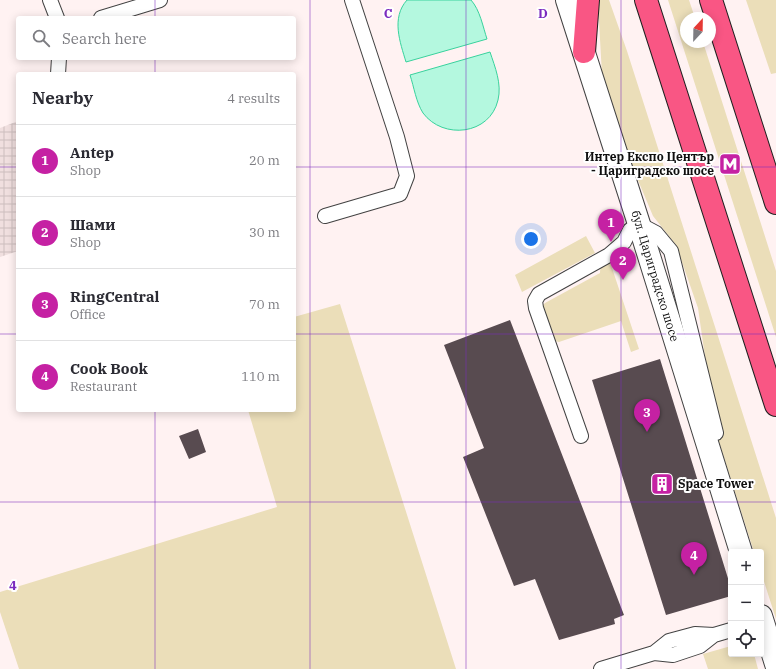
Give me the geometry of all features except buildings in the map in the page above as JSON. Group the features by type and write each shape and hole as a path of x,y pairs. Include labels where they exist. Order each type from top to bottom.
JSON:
{"highway":[{"path":"584,52 588,0"},
{"path":"646,0 776,405"},
{"path":"711,0 776,203"}],"street":[{"name":"бул. Цариградско шосе","path":"567,0 639,224 740,549"},
{"path":"762,621 770,653"}],"lane":[{"path":"50,0 56,16"},
{"path":"107,16 160,0"},
{"path":"325,216 400,194 407,176 397,137 352,0"},
{"path":"58,72 59,60"},
{"path":"582,436 536,308 535,300 539,294 609,255 624,242 630,230 639,224 656,233 672,251 716,432"},
{"path":"601,669 654,653 673,655 700,646 714,635 728,631"}],"shaded area":[{"path":"407,0 471,0 479,14 487,39 406,62 399,38 398,22 399,14"},
{"path":"600,0 609,0 627,51 776,518 776,619 764,581 764,549 753,549 716,433 698,308 676,245 653,216 627,154 602,75 598,3"},
{"path":"668,0 689,0 693,12 680,12 680,37"},
{"path":"746,0 776,0 776,73 771,74"},
{"path":"683,48 705,48 776,271 776,337"},
{"path":"490,52 497,76 499,94 493,112 486,121 476,127 465,130 453,130 432,122 421,109 410,75"},
{"path":"16,122 16,252 0,257 0,128"},
{"path":"586,236 595,253 522,292 515,275"},
{"path":"610,262 639,349 631,352 621,321 559,342 555,341 542,306 600,273 601,267"},
{"path":"340,304 456,669 19,669 0,612 0,592 277,507 249,412 296,412 296,316"},
{"path":"728,647 728,657 755,657 758,669 708,669 703,654"}],"place":[{"name":"Интер Експо Център - Цариградско шосе","path":"730,164"},
{"name":"Antep","path":"611,242"},
{"name":"Шами","path":"623,280"},
{"name":"RingCentral","path":"647,432"},
{"name":"Space Tower","path":"662,484"},
{"name":"Cook Book","path":"694,575"}]}
